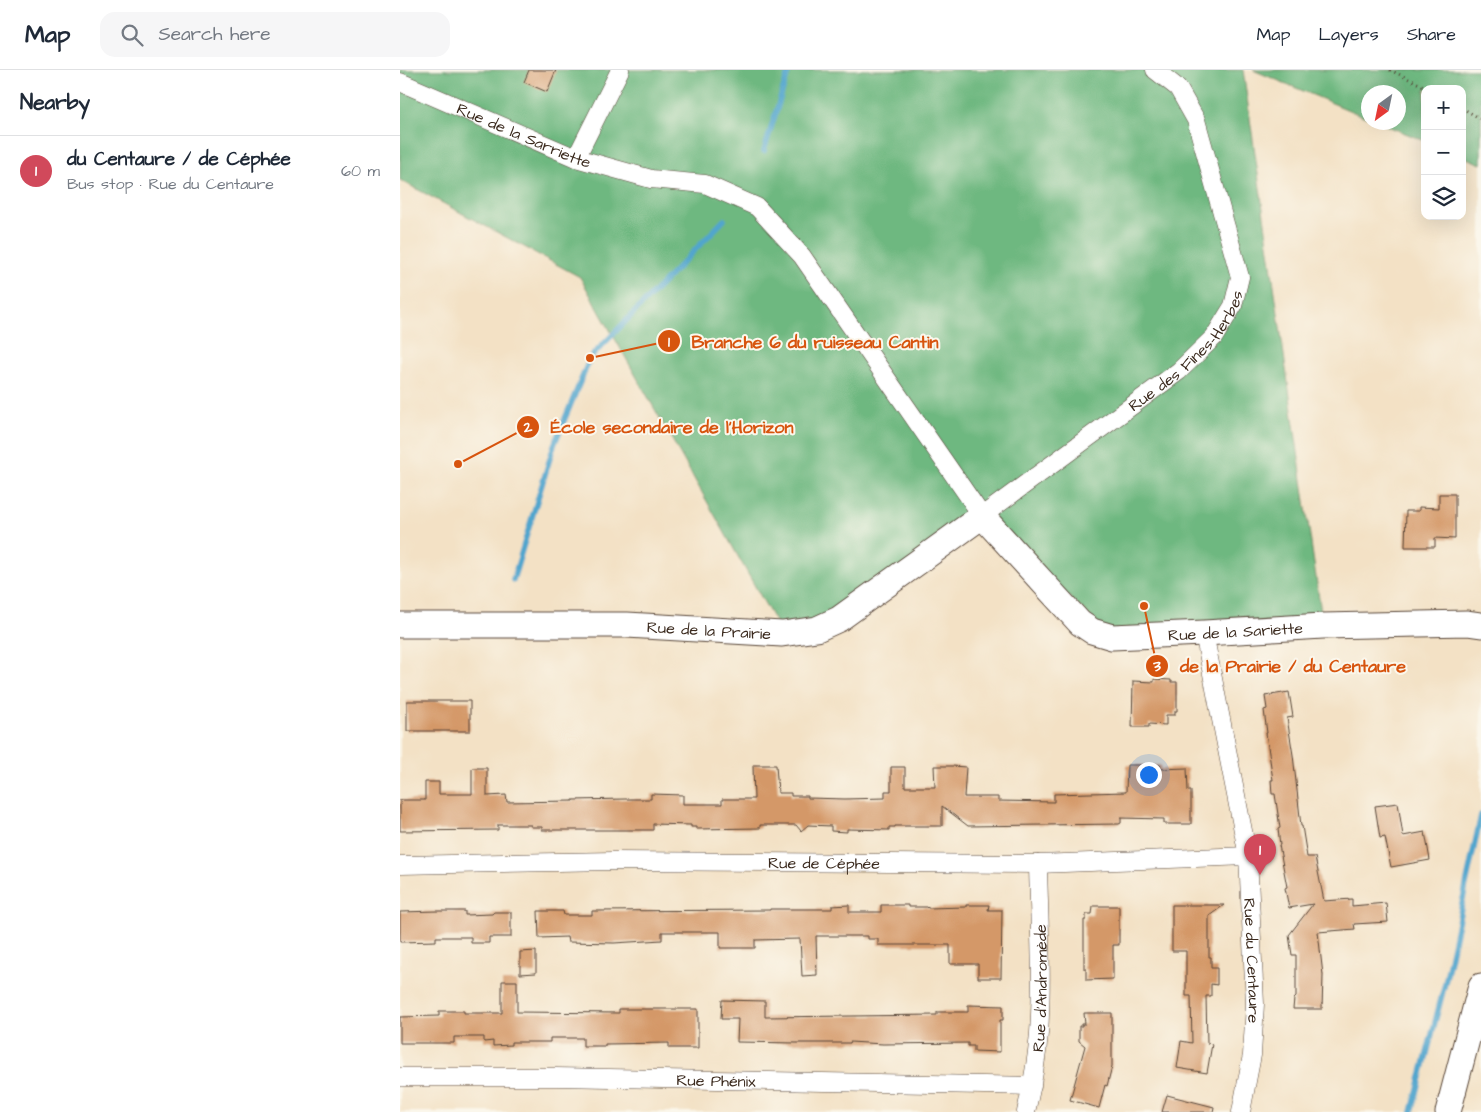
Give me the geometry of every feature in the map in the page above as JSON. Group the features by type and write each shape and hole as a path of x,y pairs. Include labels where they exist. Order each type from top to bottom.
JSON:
{"street":[{"path":"576,158 620,70"},
{"name":"Rue des Fines-Herbes","path":"982,516 1179,371 1214,337 1233,306 1240,278 1196,120 1178,88 1155,70"},
{"name":"Rue de la Sarriette","path":"400,82 576,158 651,179 705,184 757,207 802,256 982,516"},
{"name":"Rue de la Prairie","path":"400,625 627,625 782,634 818,629 839,619 982,516"},
{"name":"Rue de la Sariette","path":"982,516 1080,623 1092,631 1112,637 1323,626 1467,623 1481,625"},
{"name":"Rue du Centaure","path":"1204,633 1248,856 1255,1004 1252,1055 1241,1112"},
{"name":"Rue de Céphée","path":"400,865 613,861 1038,864 1248,856"},
{"name":"Rue d'Andromède","path":"1026,1112 1032,1086 1041,988 1038,864"},
{"path":"1448,1112 1481,986"},
{"name":"Rue Phénix","path":"400,1077 556,1077 1032,1086"}],"path":[{"path":"1390,70 1422,85"},
{"path":"1466,110 1481,118"}],"green space":[{"path":"400,70 1243,70 1323,626 1112,637 982,516 839,619 782,634 580,277 400,180"},
{"path":"1253,70 1481,70 1481,164 1466,158 1466,85 1421,85 1421,139 1398,130 1406,130 1406,85 1361,85 1361,115"}],"building":[{"path":"529,70 556,70 547,92 524,82"},
{"path":"1439,494 1455,494 1455,539 1435,538 1435,547 1405,547 1406,511 1419,511 1419,507 1439,508"},
{"path":"1154,679 1177,682 1177,711 1175,711 1175,715 1166,715 1166,725 1149,724 1149,727 1132,727 1133,681 1154,682"},
{"path":"1289,692 1293,717 1287,718 1301,826 1307,857 1315,857 1324,901 1352,899 1352,906 1386,903 1388,922 1354,924 1355,929 1318,932 1323,975 1322,1009 1293,1009 1296,997 1296,955 1292,955 1289,935 1313,904 1289,908 1279,845 1278,829 1280,828 1275,794 1272,794 1271,780 1273,780 1264,710 1267,709 1265,696"},
{"path":"407,701 470,701 470,731 407,731"},
{"path":"753,765 776,765 778,793 791,793 791,796 845,799 885,798 885,791 891,791 891,767 905,767 905,787 935,787 934,766 952,766 966,767 964,797 998,797 998,801 1054,802 1054,794 1126,792 1127,765 1160,765 1161,769 1187,768 1188,791 1191,791 1191,824 1164,824 1164,819 1121,818 1121,823 1119,824 968,826 942,806 942,826 895,826 889,827 889,830 847,829 847,832 831,831 831,826 808,825 801,831 796,825 760,825 760,828 696,829 696,827 691,827 691,825 653,824 653,830 542,830 542,827 531,827 531,825 498,825 498,830 400,831 400,800 425,800 425,782 439,782 439,794 472,794 472,768 487,768 487,796 506,795 507,802 651,799 651,794 683,795 683,804 722,804 722,799 754,799"},
{"path":"1398,803 1403,836 1425,832 1430,860 1391,867 1385,837 1380,838 1375,806"},
{"path":"849,905 849,912 881,912 881,905 908,905 908,907 928,908 989,905 988,910 1002,910 1001,978 978,978 978,964 950,964 950,945 878,945 878,939 868,939 868,936 816,936 817,975 802,976 800,939 755,940 755,948 720,948 720,932 662,932 662,940 614,943 568,942 567,937 539,938 538,911 563,911 564,915 592,915 592,911 832,909 832,906"},
{"path":"1172,905 1224,905 1209,916 1209,957 1211,957 1211,968 1217,968 1217,985 1211,984 1211,996 1206,996 1207,1043 1212,1044 1207,1073 1177,1068 1181,1041 1192,1043 1191,996 1186,996 1186,951 1172,951"},
{"path":"1093,906 1119,906 1119,945 1113,945 1113,979 1086,980 1086,969 1084,969 1084,920 1086,920 1086,914 1092,914"},
{"path":"465,911 465,915 511,912 511,937 489,937 489,943 471,943 471,937 436,937 436,941 400,942 400,912"},
{"path":"536,951 536,973 520,974 520,952"},
{"path":"502,981 517,981 517,1012 619,1013 619,1009 698,1009 698,1048 669,1048 669,1043 583,1046 583,1038 550,1038 550,1042 511,1042 511,1045 493,1046 493,1041 484,1042 484,1037 454,1037 454,1043 400,1043 400,1017 439,1016 439,1011 502,1013"},
{"path":"722,1000 765,1001 765,1017 937,1015 937,1012 968,1012 968,1005 1003,1006 1003,1020 1000,1020 1000,1052 974,1051 974,1046 968,1046 968,1043 737,1042 738,1019 721,1019"},
{"path":"1084,1013 1112,1013 1112,1066 1099,1108 1070,1100 1085,1046 1079,1041 1079,1026 1085,1024"},
{"path":"1167,1095 1214,1107 1213,1112 1162,1112"}],"waterway":[{"path":"764,151 789,70"},
{"path":"513,580 554,445 590,358 724,220"},
{"path":"1412,1112 1445,983 1481,815"}],"place":[{"name":"Branche 6 du ruisseau Cantin","path":"590,358"},
{"name":"École secondaire de l'Horizon","path":"458,464"},
{"name":"de la Prairie / du Centaure","path":"1144,606"},
{"name":"du Centaure / de Céphée","path":"1260,875"}]}
